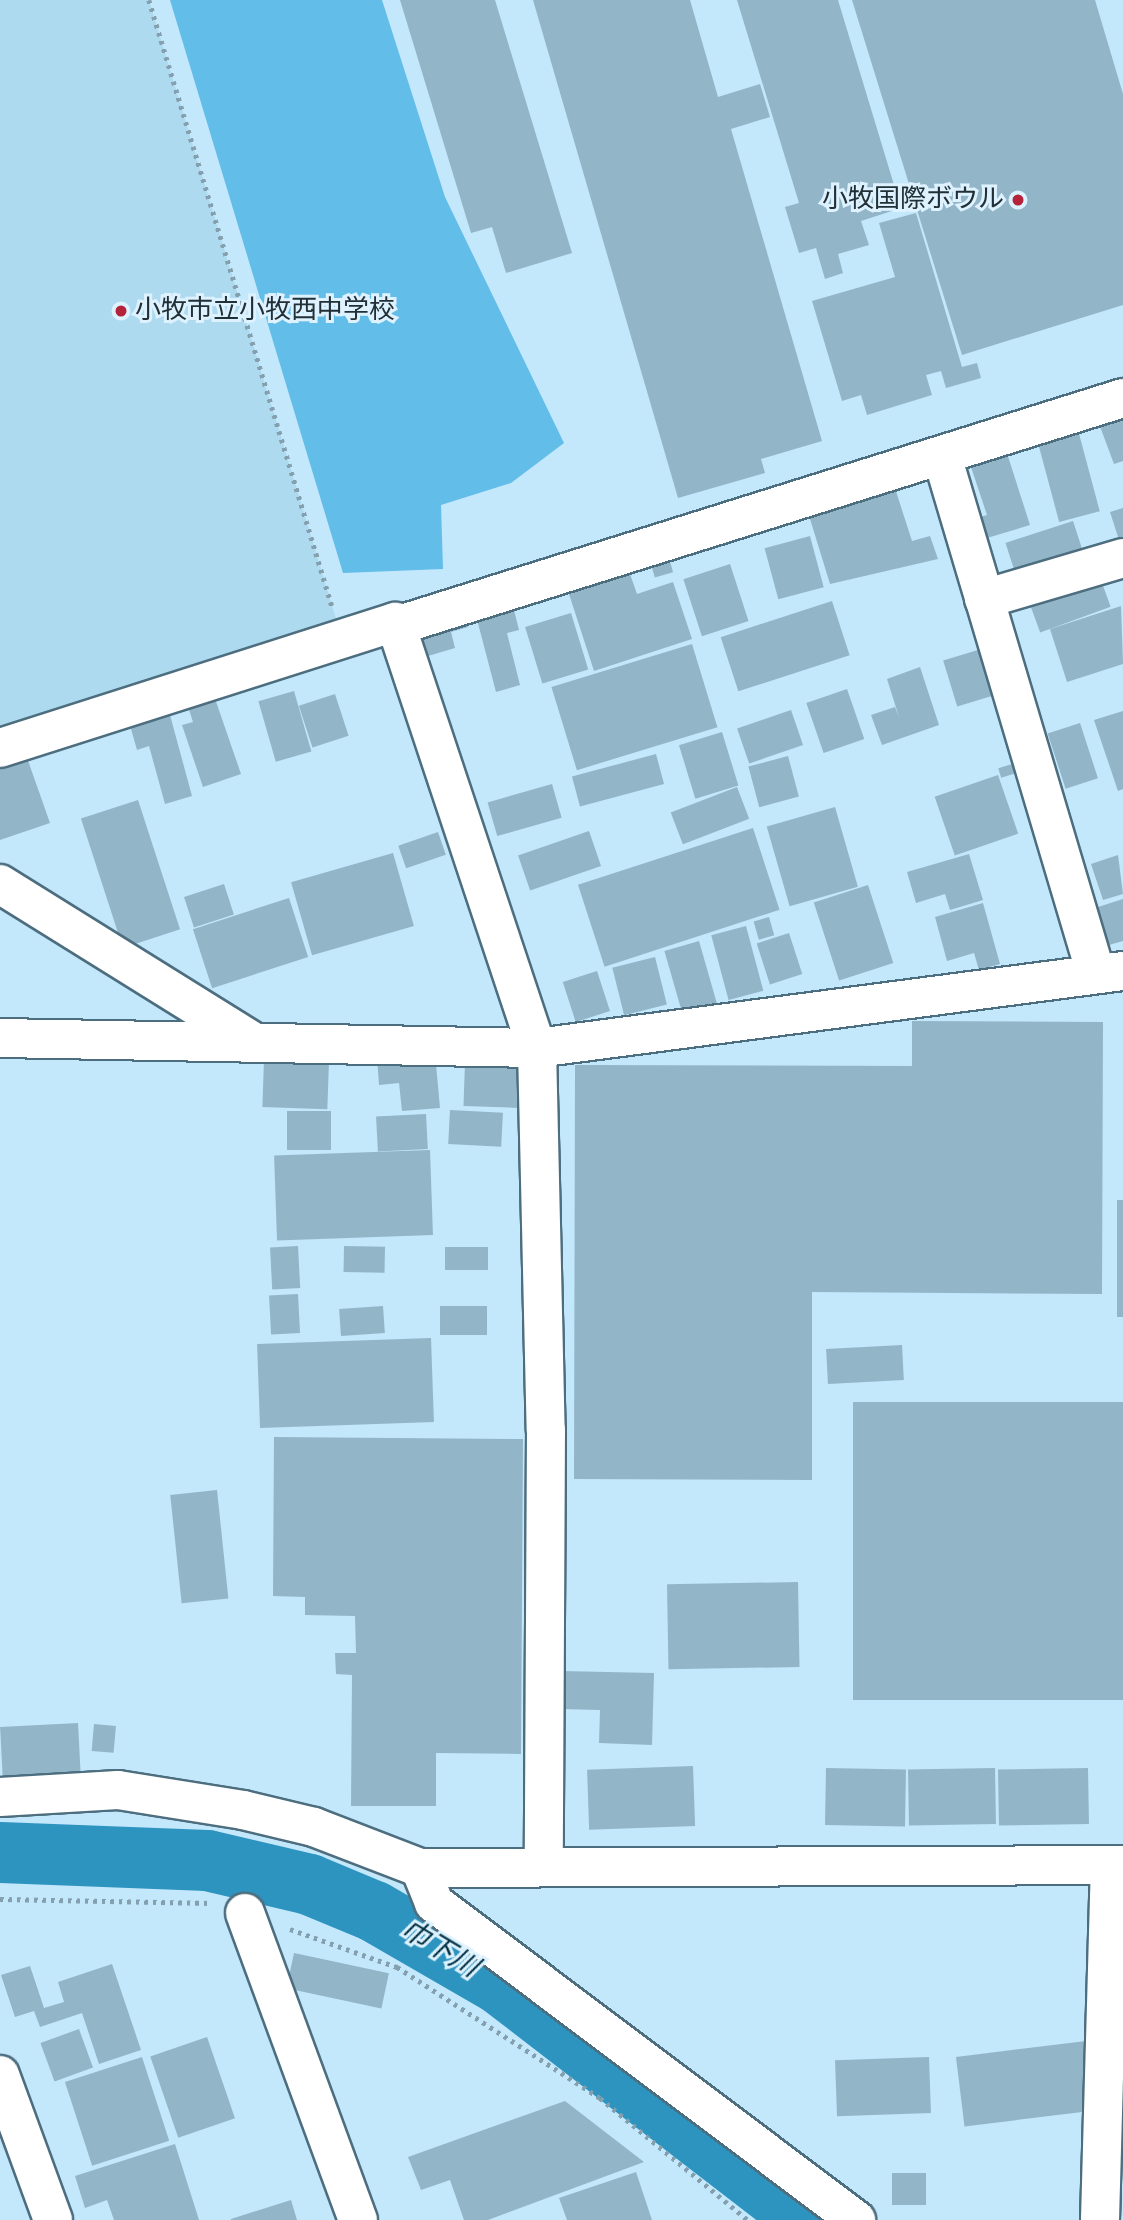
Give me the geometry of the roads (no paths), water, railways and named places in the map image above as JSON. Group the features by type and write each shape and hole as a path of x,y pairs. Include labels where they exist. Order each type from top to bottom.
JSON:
{"street":[{"path":"0,748 342,639 396,626 1123,398"},
{"path":"0,1038 537,1048 1109,973 984,599 942,456"},
{"path":"984,599 1123,558"},
{"path":"396,626 537,1048 546,1430 544,1864"},
{"path":"0,884 256,1043"},
{"path":"0,1797 118,1790 243,1810 314,1827 420,1868 544,1864 1117,1865 1100,2220"},
{"path":"420,1868 434,1903 856,2220"},
{"path":"245,1913 358,2220"},
{"path":"0,2076 53,2220"}],"waterway":[{"name":"巾下川","path":"0,1852 207,1860 309,1884 374,1911 500,1984 807,2220"}],"place":[{"name":"小牧国際ボウル","path":"1018,200"},
{"name":"小牧市立小牧西中学校","path":"121,311"}]}
